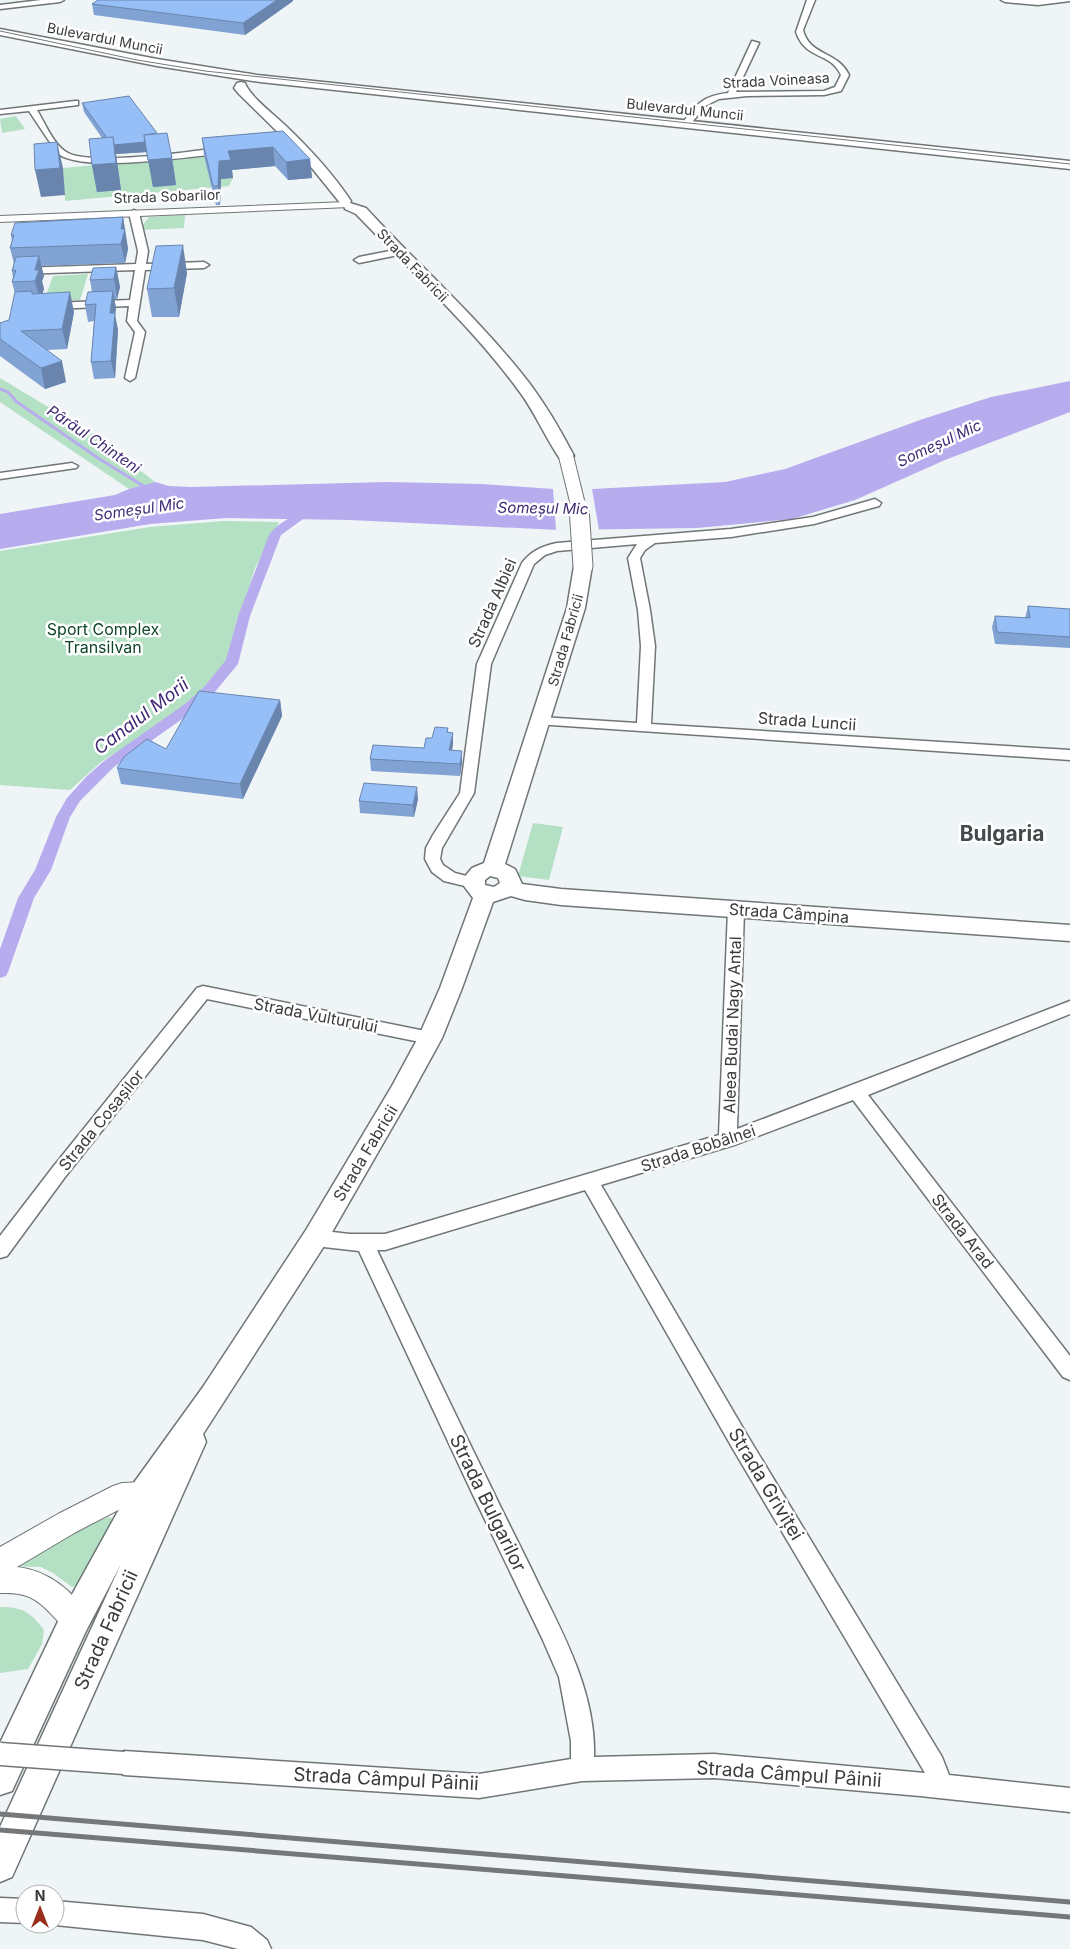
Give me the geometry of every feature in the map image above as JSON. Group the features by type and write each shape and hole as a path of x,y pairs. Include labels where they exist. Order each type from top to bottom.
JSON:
{"main road":[{"name":"Bulevardul Muncii","path":"0,32 257,81 297,82 1070,166"},
{"name":"Bulevardul Muncii","path":"204,72 240,84"},
{"path":"240,84 242,79 257,81 253,100"},
{"name":"Strada Fabricii","path":"240,84 240,88 245,94 253,100 292,144 400,252 520,381 553,428 576,484 583,538 583,566 576,608 493,869"},
{"path":"493,869 507,874 511,881 509,888 496,895 479,888 479,873 493,869"},
{"name":"Strada Fabricii","path":"0,1779 75,1620 150,1505 213,1396 315,1238 400,1094 430,1038 451,988 479,888"},
{"name":"Strada Câmpina","path":"509,888 539,896 1070,933"},
{"name":"Strada Fabricii","path":"0,1865 150,1505"}],"street":[{"path":"0,7 25,2 60,0"},
{"name":"Strada Voineasa","path":"686,124 709,99 731,95 824,93 838,89 845,75 842,68 829,57 810,48 804,42 799,27 812,0"},
{"path":"1005,0 1038,3 1067,0"},
{"path":"731,95 736,80 755,43"},
{"path":"0,112 75,103"},
{"path":"31,108 63,154 76,159 108,160 234,149"},
{"name":"Strada Sobarilor","path":"0,219 350,204"},
{"path":"130,378 140,332 132,321 143,251 134,213"},
{"path":"359,260 400,252"},
{"path":"14,272 204,266"},
{"path":"41,307 135,303"},
{"path":"0,476 72,466"},
{"name":"Strada Albiei","path":"479,888 439,872 432,861 432,854 444,828 461,805 467,793 484,664 493,639 528,563 534,556 549,548 711,535 792,524 875,503"},
{"path":"644,728 648,646 644,610 634,558 640,548 651,540"},
{"path":"604,543 621,549 634,558"},
{"name":"Strada Luncii","path":"541,721 1070,755"},
{"name":"Aleea Budai Nagy Antal","path":"728,1140 736,910"},
{"name":"Strada Vulturului","path":"203,992 430,1038"},
{"name":"Strada Cosașilor","path":"0,1250 59,1172 203,992"},
{"name":"Strada Bobâlnei","path":"315,1238 342,1243 365,1244 385,1242 728,1140 856,1092 1070,1007"},
{"name":"Strada Arad","path":"856,1092 1070,1371"},
{"name":"Strada Griviței","path":"590,1182 740,1442 934,1765 940,1787"},
{"name":"Strada Bulgarilor","path":"365,1244 476,1481 550,1630 570,1677 583,1741 582,1769"},
{"path":"0,1562 68,1522 122,1495 150,1505"},
{"path":"0,1580 10,1579 42,1587 55,1597 75,1620"},
{"name":"Strada Câmpul Pâinii","path":"0,1754 479,1786 582,1769 714,1766 1070,1800"},
{"path":"0,1910 15,1911"},
{"path":"65,1914 203,1927 242,1936 257,1948"}],"green space":[{"path":"16,116 25,129 2,133 0,119"},
{"path":"204,155 210,180 233,178 229,186 65,201 63,168"},
{"path":"185,215 184,228 139,230 149,217"},
{"path":"88,274 80,300 44,301 53,276"},
{"path":"0,378 95,435 155,482 129,489 0,402"},
{"name":"Sport Complex Transilvan","path":"223,521 279,522 255,568 243,607 237,618 226,663 196,697 153,729 101,762 70,790 0,785 0,551 150,527"},
{"path":"533,823 563,827 549,880 518,876"},
{"path":"110,1517 116,1522 83,1585 72,1587 41,1567 7,1566 97,1521"},
{"path":"0,1607 15,1608 25,1612 44,1630 42,1644 28,1669 0,1673"}],"water":[{"name":"Someșul Mic","path":"1070,381 1070,412 945,460 855,500 792,519 697,528 559,530 350,520 226,518 150,524 0,549 0,514 115,495 155,482 169,486 191,487 386,482 592,489 725,482 785,469 923,419 991,397"}],"pier":[{"path":"553,489 592,489 599,530 556,530"}],"building":[{"path":"98,0 277,0 243,23 92,4"},
{"path":"129,96 157,133 144,135 145,142 114,145 113,137 107,138 82,103"},
{"path":"283,131 310,159 286,162 273,147 228,151 231,160 219,161 218,186 213,186 202,138"},
{"path":"167,133 172,158 148,160 144,135"},
{"path":"113,137 116,163 92,165 89,139"},
{"path":"57,142 60,168 35,170 34,144"},
{"path":"123,217 121,229 125,229 121,244 10,248 14,235 11,235 15,223"},
{"path":"183,245 174,288 147,289 156,246"},
{"path":"39,256 35,270 39,270 35,281 12,282 16,270 12,271 16,257"},
{"path":"116,267 114,279 90,280 93,268"},
{"path":"32,291 32,294 70,292 62,329 21,331 62,361 41,368 0,339 0,323 9,320 15,292"},
{"path":"113,291 110,313 115,313 111,361 91,362 96,304 85,305 88,292"},
{"path":"1028,606 1070,609 1070,637 997,632 995,616 1030,618"},
{"path":"199,691 280,700 240,784 117,768 124,757 147,739 166,749"},
{"path":"435,727 448,728 447,732 453,733 449,750 462,751 460,764 370,759 373,745 424,748 426,738 432,738"},
{"path":"364,783 417,787 413,805 359,801"}],"waterway":[{"name":"Pârâul Chinteni","path":"0,389 8,392 17,402 98,458 145,487"},
{"name":"Canalul Morii","path":"0,972 26,898 43,870 63,817 74,798 109,764 190,707 209,690 233,661 244,616 275,535 279,529 299,516 310,503"}],"tram line":[{"path":"0,31 137,60 205,71 1070,164"}],"railway":[{"path":"0,1814 1070,1902"},
{"path":"0,1830 1070,1917"}],"district":[{"name":"Bulgaria","path":"1002,833"}]}
